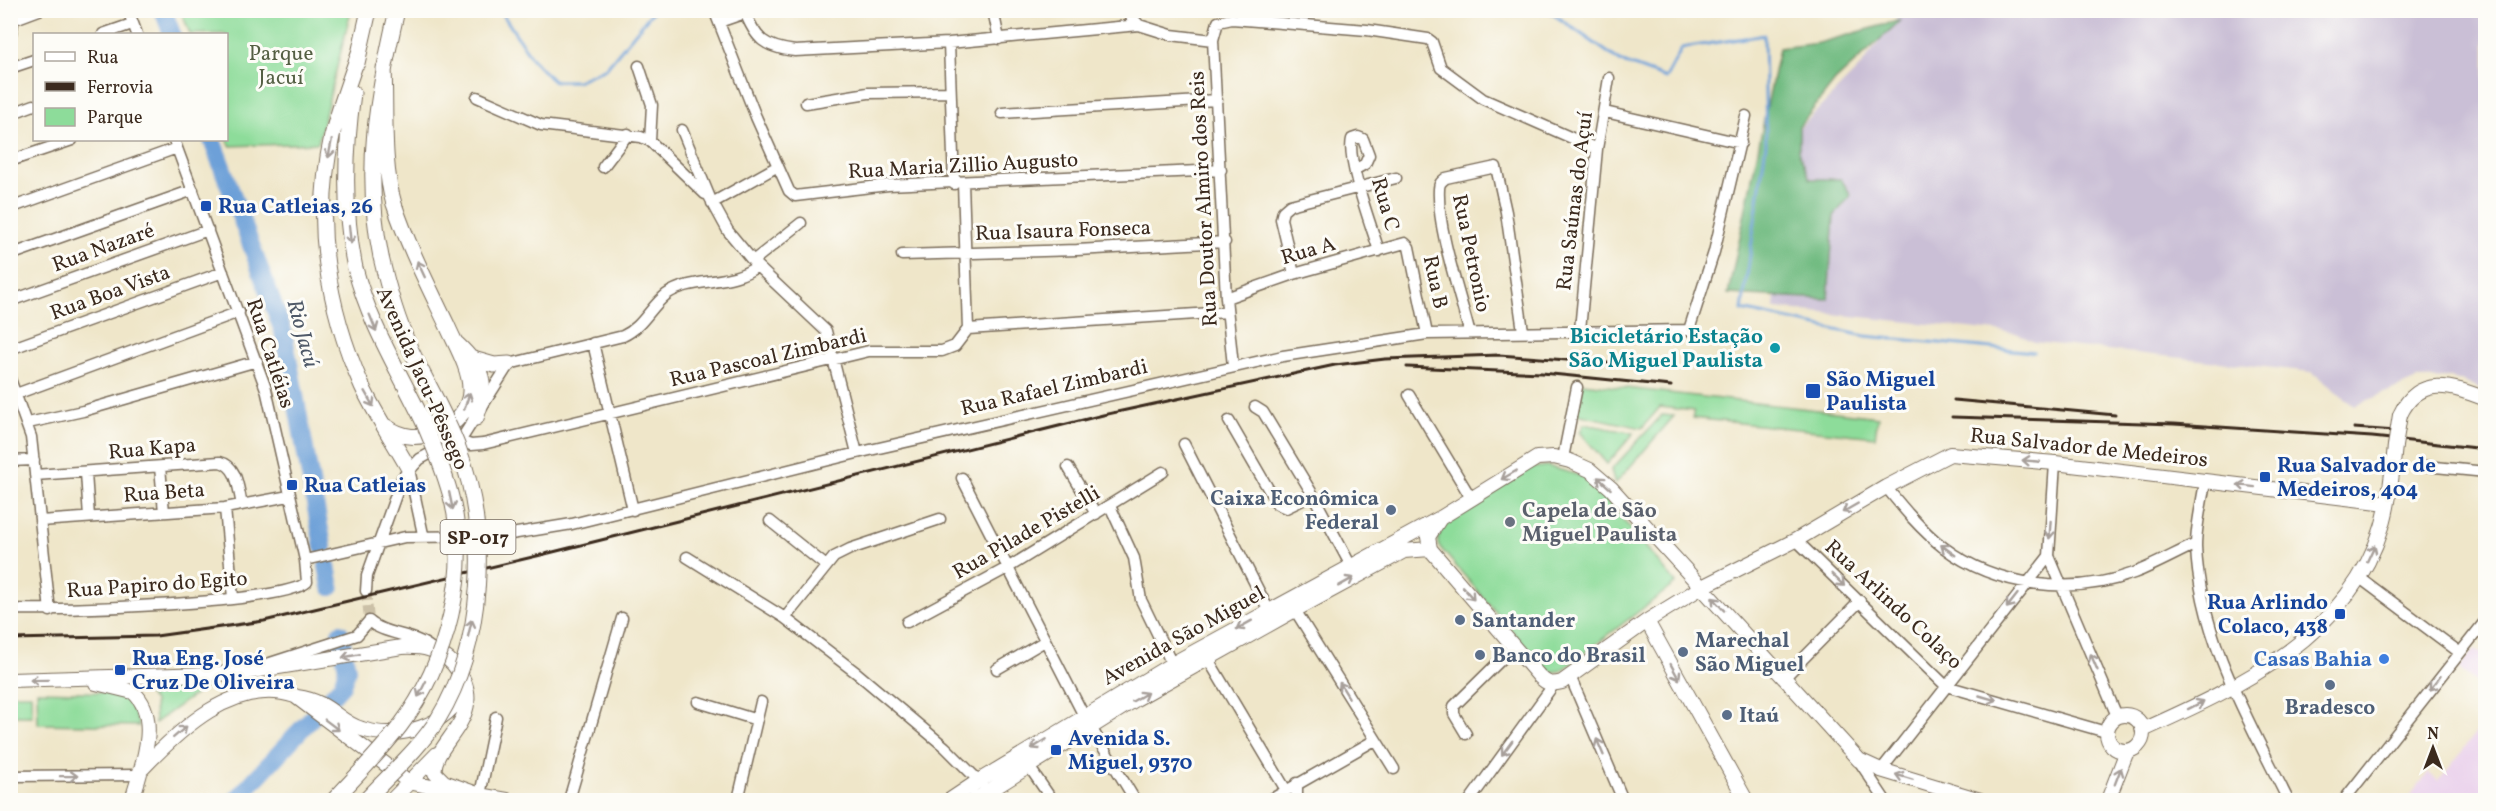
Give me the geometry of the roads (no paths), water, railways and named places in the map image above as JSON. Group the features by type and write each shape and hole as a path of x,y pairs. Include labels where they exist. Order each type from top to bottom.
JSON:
{"highway":[{"name":"Avenida Jacu-Pêssego","path":"334,801 400,726 432,671 445,636 452,606 457,550 450,493 435,448 373,324 355,267 348,223 346,173 350,119 359,53 369,10"},
{"name":"Avenida Jacu-Pêssego","path":"366,801 423,739 449,698 462,662 472,622 479,553 476,517 460,452 438,400 410,348 389,291 374,213 372,150 375,118 397,10"},
{"path":"359,53 333,135 326,171 323,216 325,254 330,291 346,345 363,388 409,469"},
{"path":"384,68 389,173 394,203 410,245 454,342 471,390 465,409 443,430 400,436 385,426"},
{"path":"454,342 473,358 481,373 482,402 476,418"},
{"path":"473,358 494,364 509,364"}],"main road":[{"path":"2108,801 2127,752 2140,744 2144,730 2234,686 2300,645 2329,616 2360,578 2382,527 2400,415 2416,394 2436,386 2456,388 2486,399"},
{"name":"Rua Salvador de Medeiros","path":"1554,684 1570,676 1647,621 1702,587 1796,540 1886,487 1950,454 2055,463 2387,503"},
{"name":"Avenida São Miguel","path":"975,801 984,785 1087,721 1172,664 1443,517 1537,458 1563,458"},
{"path":"1563,458 1590,470 1611,489 1785,676 1858,760 1881,770 1980,801"},
{"name":"Avenida São Miguel","path":"950,801 1028,765 1087,721 1208,659 1404,551 1430,549 1430,531 1443,517"},
{"path":"1430,549 1546,683 1554,684"},
{"path":"1647,621 1746,801"},
{"path":"10,680 242,673 409,647 434,650 453,665 465,687 464,716 457,730 442,748 392,801"},
{"path":"67,680 128,690 142,701 148,722 140,773 132,801"},
{"path":"140,773 180,731 214,708 254,695 280,693 328,706 356,726 367,730 397,732 432,724 453,708 465,687"},
{"path":"303,699 359,746 409,782 436,795 480,795"},
{"path":"2127,752 2112,746 2106,732 2111,720 2117,716 2134,716 2144,730"},
{"path":"442,748 434,767 439,778 480,795 507,801"}],"street":[{"path":"10,37 16,15 39,10"},
{"path":"109,33 134,29 128,10"},
{"name":"Rua Maria Zillio Augusto","path":"714,10 756,117 789,191 795,196 888,185 1221,170"},
{"path":"993,10 999,39"},
{"path":"1125,10 1139,25"},
{"path":"719,22 745,12 757,36 775,48 795,51 949,43 1139,25 1171,36 1214,35 1218,22 1232,19 1380,31 1428,39 1432,42 1441,68 1474,93 1597,149"},
{"name":"Rua Doutor Almiro dos Reis","path":"1214,35 1226,298 1233,366"},
{"path":"949,43 950,92 966,253 968,329 1227,312"},
{"path":"10,68 33,60"},
{"path":"639,66 652,105 650,141"},
{"name":"Rua Saúnas do Açuí","path":"1580,330 1597,149 1609,78"},
{"path":"806,104 868,93 950,92"},
{"path":"477,97 541,125 579,131 627,134 650,141 711,200"},
{"path":"1002,113 1217,100"},
{"path":"10,114 33,105"},
{"path":"1605,112 1741,143 1746,116"},
{"path":"682,130 711,200 728,231 755,263 821,325 829,337 857,453"},
{"path":"603,167 627,134"},
{"path":"10,161 69,141"},
{"name":"Rua Rafael Zimbardi","path":"305,560 381,541 423,534 499,536 633,510 857,453 1233,366 1427,334 1469,331 1689,330 1714,252 1741,143"},
{"path":"10,208 176,144"},
{"name":"Rua Catléias","path":"176,144 266,389 305,560 308,579 306,584"},
{"path":"711,200 778,166"},
{"name":"Rua Petronio","path":"1469,331 1443,224 1438,188 1440,182 1446,178 1496,167 1506,212 1523,331"},
{"name":"Rua C","path":"1356,169 1379,251"},
{"path":"1294,274 1281,219 1283,211 1290,205 1396,178"},
{"path":"10,255 193,190"},
{"path":"366,591 367,576 402,478 420,459 456,440 468,430 509,364 630,333 659,303 676,290 742,275 801,223"},
{"name":"Rua Nazaré","path":"10,301 208,230"},
{"name":"Rua Isaura Fonseca","path":"902,255 1225,242"},
{"name":"Rua A","path":"1226,298 1294,274 1403,243"},
{"name":"Rua B","path":"1403,243 1409,247 1427,334"},
{"name":"Rua Boa Vista","path":"10,349 224,272"},
{"path":"16,394 239,312"},
{"name":"Rua Pascoal Zimbardi","path":"456,440 471,445 483,444 869,351 942,351 955,346 968,329"},
{"path":"593,343 633,510"},
{"path":"28,423 83,411 256,361"},
{"path":"10,379 28,423 50,611"},
{"path":"1563,458 1577,387"},
{"path":"1408,395 1471,498"},
{"path":"1255,407 1263,412 1313,495 1351,566"},
{"path":"1229,420 1277,504 1286,508 1313,495"},
{"path":"1184,444 1269,611"},
{"path":"10,461 34,460"},
{"path":"2055,463 2049,556 2117,716"},
{"name":"Rua Kapa","path":"35,475 225,464 234,471 242,505"},
{"path":"2425,466 2486,472"},
{"path":"160,467 164,512"},
{"path":"1068,467 1096,514"},
{"path":"409,469 423,534"},
{"name":"Rua Pilade Pistelli","path":"907,622 1009,567 1163,472"},
{"path":"86,473 89,517"},
{"path":"962,478 1087,721 1135,801"},
{"path":"2205,482 2196,544 2207,611 2234,686 2288,801"},
{"path":"1886,487 1918,525 1961,560 2026,583 2061,586 2094,583 2134,573 2196,544"},
{"name":"Rua Beta","path":"40,521 225,508 289,496"},
{"path":"1110,506 1134,558 1141,600 1172,664"},
{"path":"225,508 233,598"},
{"path":"785,618 825,565 834,557 850,549 940,519"},
{"path":"770,521 825,565"},
{"name":"Rua Arlindo Colaço","path":"1796,540 1946,686 2106,732"},
{"path":"1881,770 2049,556"},
{"path":"687,557 785,618 902,709 984,785"},
{"path":"2360,578 2459,652"},
{"name":"Rua Papiro do Egito","path":"10,609 50,611 111,609 276,593 306,584"},
{"path":"1785,676 1860,601"},
{"path":"1295,610 1394,769"},
{"path":"569,801 622,618"},
{"path":"242,673 353,636 363,631 369,620 380,628 420,640 434,650"},
{"path":"2344,801 2485,621"},
{"path":"997,669 1045,641"},
{"path":"1466,734 1454,714 1454,706 1514,646"},
{"path":"1208,659 1286,790"},
{"path":"1570,676 1623,801"},
{"path":"1470,801 1554,684"},
{"path":"698,702 756,720"},
{"path":"738,801 761,702"},
{"path":"480,795 495,717"},
{"path":"1270,801 1297,783 1375,740"},
{"path":"1858,760 1885,801"},
{"path":"1028,765 1052,801"},
{"path":"10,776 140,773"},
{"path":"1297,783 1297,801"}],"waterway":[{"name":"Rio Jacú","path":"163,10 172,33"},
{"path":"500,10 532,59 553,81 577,81 606,68 654,10"},
{"path":"1547,10 1620,61 1666,78 1682,48 1764,35 1766,144 1742,310 1865,336 2034,352"},
{"name":"Rio Jacú","path":"212,141 283,331 323,546"},
{"name":"Rio Jacú","path":"327,566 331,587"},
{"name":"Rio Jacú","path":"236,800 342,685 347,669 340,633"}],"tunnel":[{"path":"366,591 369,619"}],"railway":[{"path":"10,639 156,636 264,621 541,555 1103,415 1335,365 1385,359 1499,355 1673,368"},
{"path":"1407,367 1542,373 1671,386"},
{"path":"1954,400 2115,415"},
{"path":"1952,417 2174,424 2372,437 2486,449"},
{"path":"2354,428 2396,431"}],"place":[{"name":"Rua Catleias, 26","path":"206,206"},
{"name":"Bicicletário Estação São Miguel Paulista","path":"1775,348"},
{"name":"São Miguel Paulista","path":"1813,391"},
{"name":"Rua Salvador de Medeiros, 404","path":"2265,477"},
{"name":"Rua Catleias","path":"292,485"},
{"name":"Caixa Econômica Federal","path":"1391,510"},
{"name":"Capela de São Miguel Paulista","path":"1510,522"},
{"name":"Rua Arlindo Colaco, 438","path":"2340,614"},
{"name":"Santander","path":"1460,620"},
{"name":"Marechal São Miguel","path":"1683,652"},
{"name":"Banco do Brasil","path":"1480,655"},
{"name":"Casas Bahia","path":"2384,659"},
{"name":"Rua Eng. José Cruz De Oliveira","path":"120,670"},
{"name":"Bradesco","path":"2330,685"},
{"name":"Itaú","path":"1727,715"},
{"name":"Avenida S. Miguel, 9370","path":"1056,750"}],"park label":[{"name":"Parque Jacuí","path":"281,65"}]}
